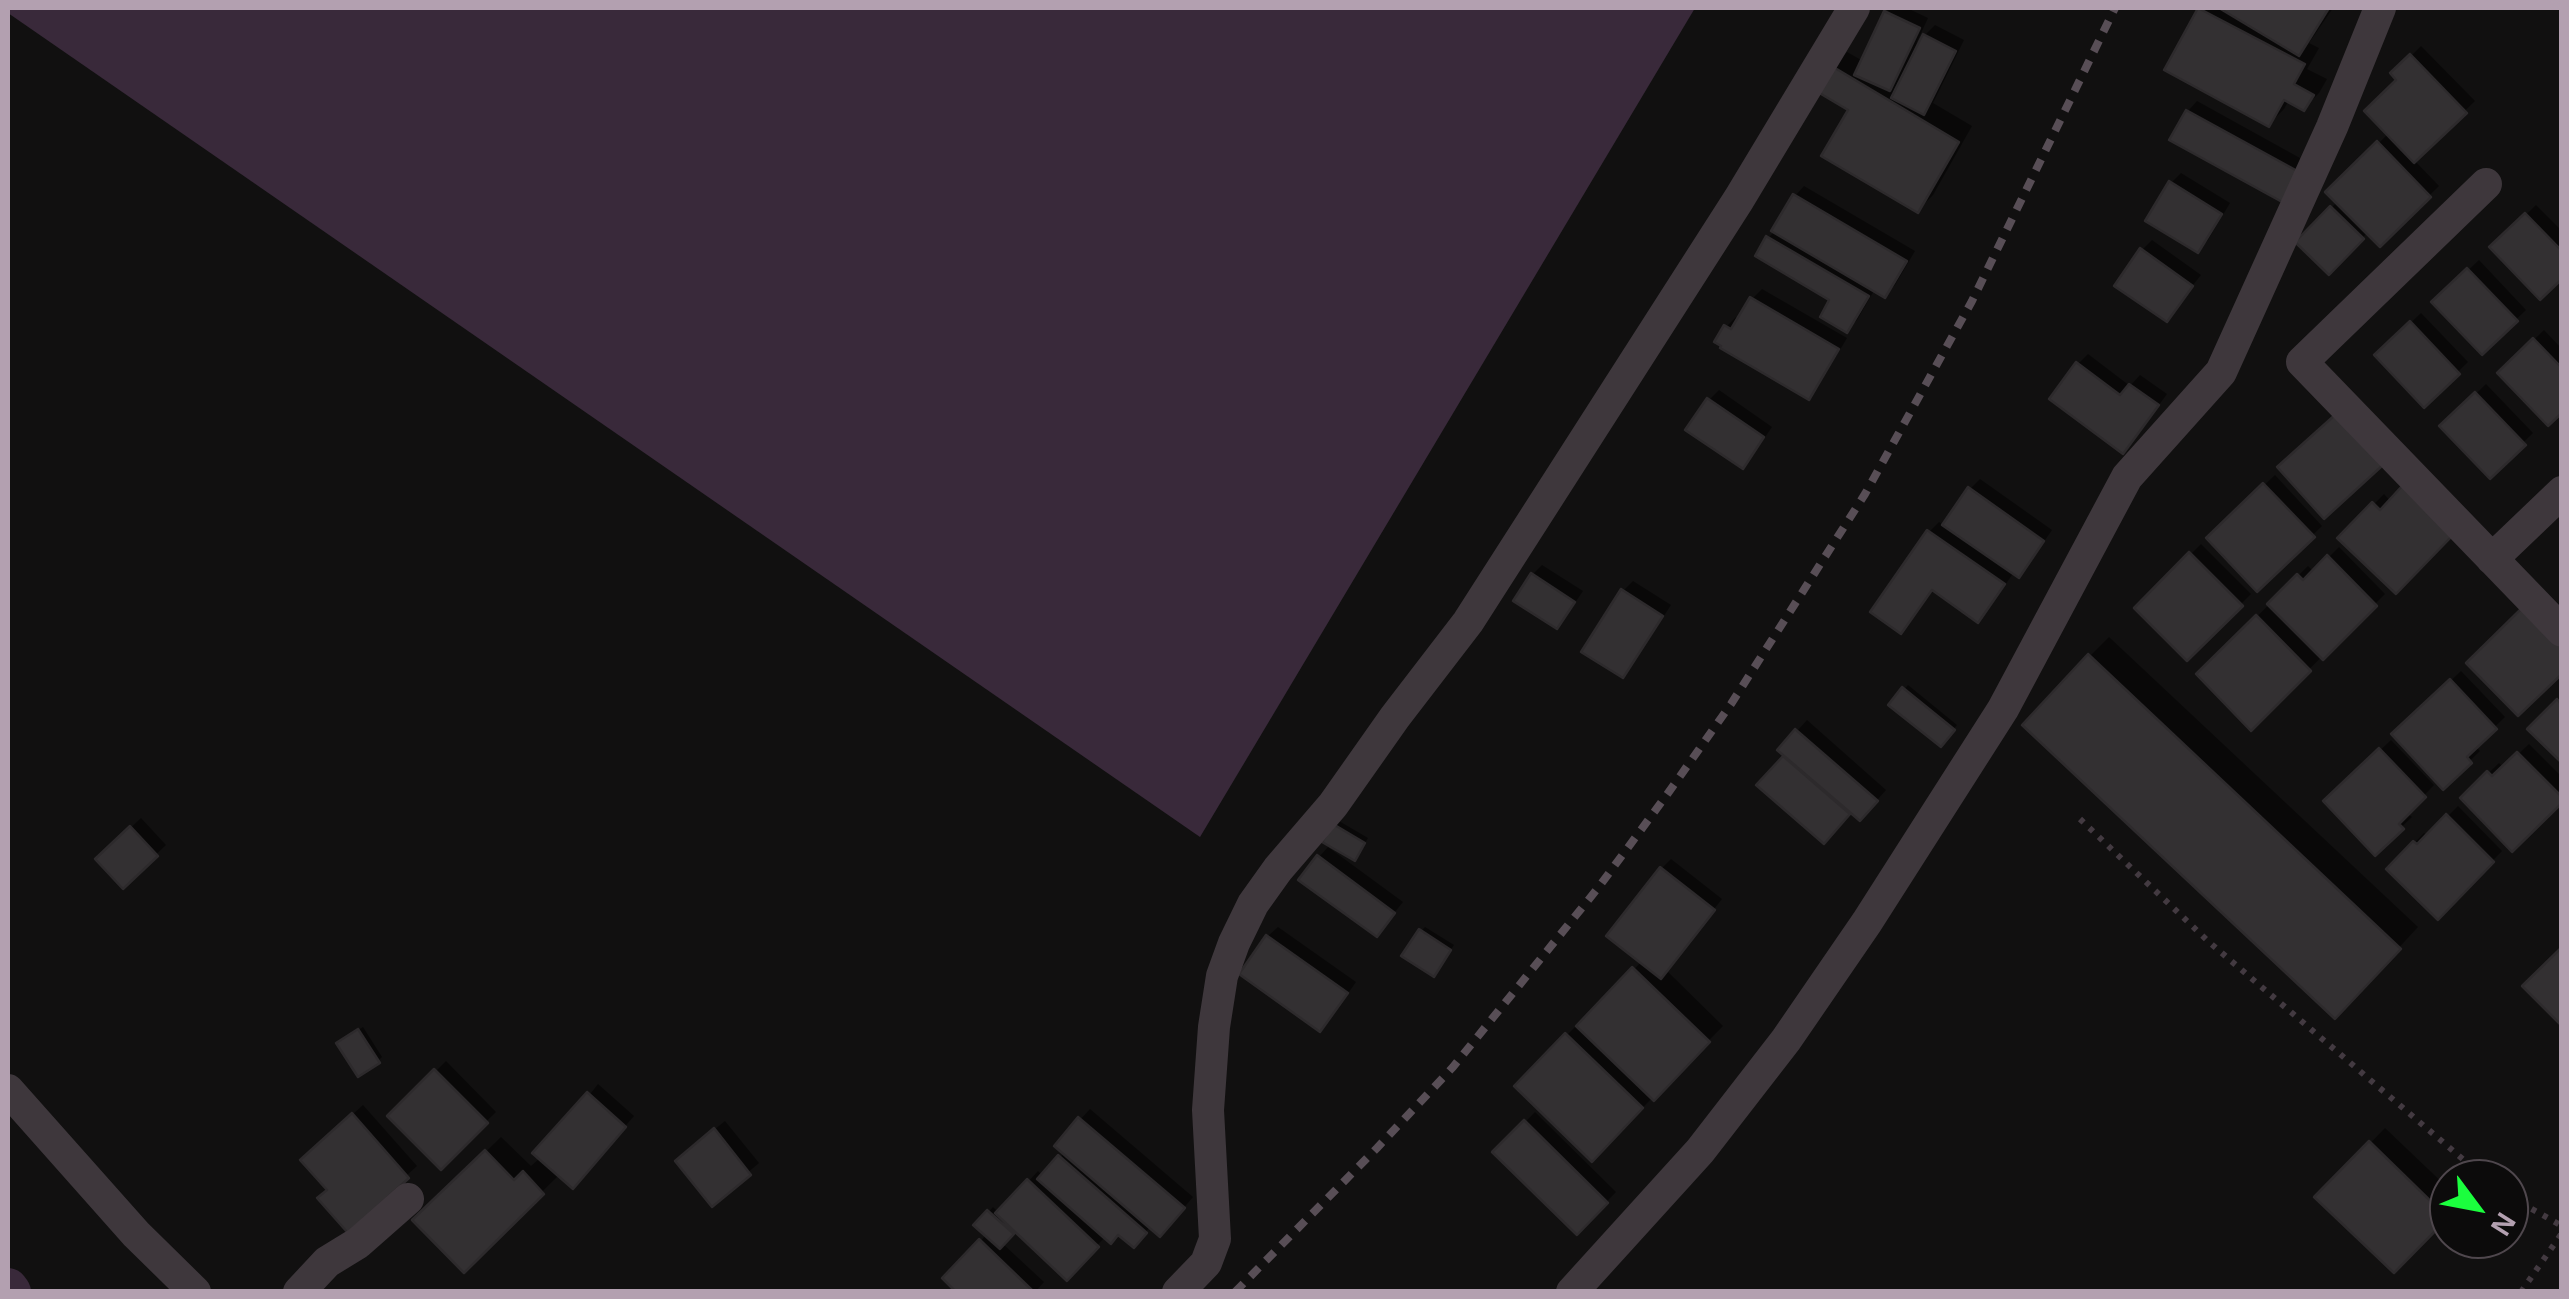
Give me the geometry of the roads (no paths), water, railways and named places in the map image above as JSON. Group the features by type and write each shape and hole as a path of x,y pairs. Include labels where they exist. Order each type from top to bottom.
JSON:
{"street":[{"path":"1178,1292 1206,1263 1215,1239 1208,1110 1214,1028 1222,976 1253,904 1332,806 1394,717 1468,622 1739,199 1854,8"},
{"path":"1572,1292 1700,1152 1786,1040 2003,709 2127,477 2221,372 2332,127 2380,8"},
{"path":"2486,184 2302,362 2562,631"},
{"path":"2492,560 2562,492"},
{"path":"8,1090 136,1234 195,1292"},
{"path":"299,1292 327,1262 358,1244 408,1199"}],"waterway":[{"path":"8,1288 11,1292"}],"railway":[{"path":"1235,1292 1453,1067 1598,888 1731,704 1865,494 1972,301 2115,8"}]}
